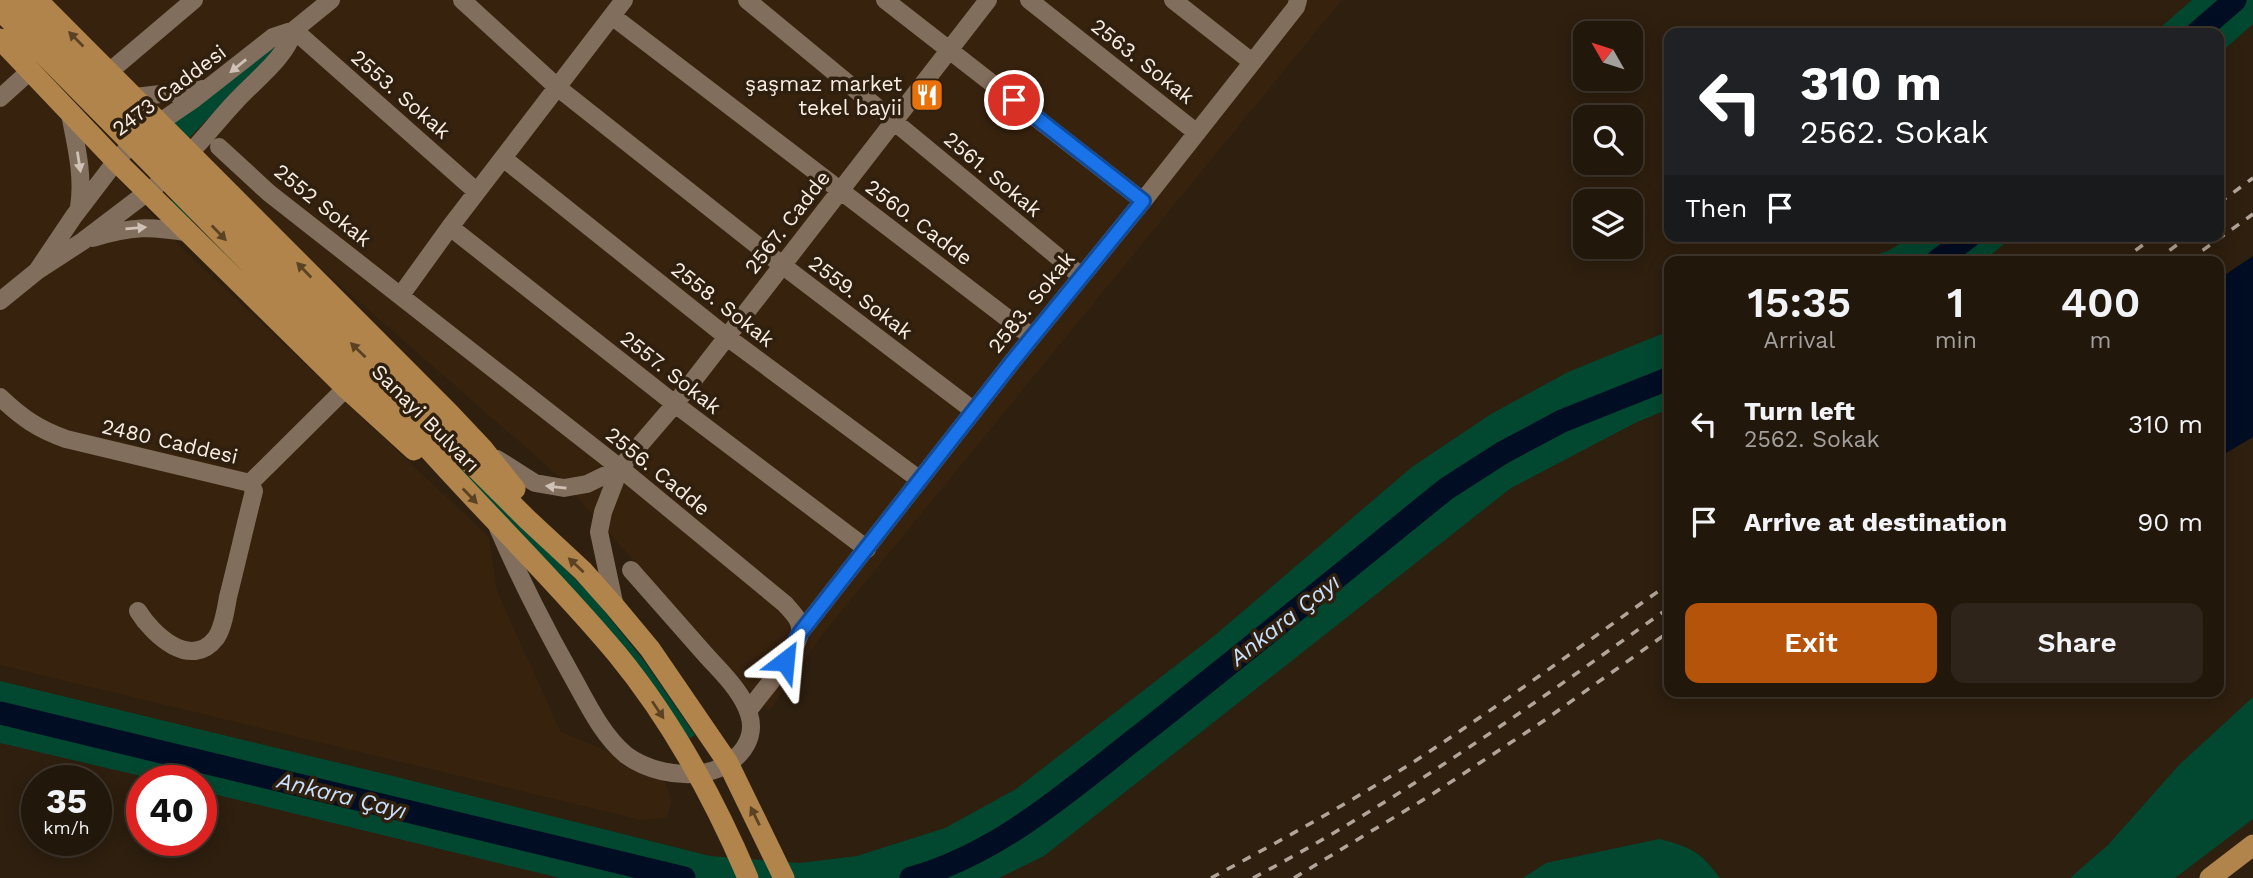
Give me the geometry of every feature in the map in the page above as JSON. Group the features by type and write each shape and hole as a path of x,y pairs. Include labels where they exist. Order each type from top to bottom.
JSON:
{"main road":[{"name":"Sanayi Bulvarı","path":"12,0 615,607 682,693 728,763 784,878"},
{"path":"37,0 483,449 520,496 528,520"},
{"name":"Sanayi Bulvarı","path":"0,10 395,411 442,467 540,568 618,655 647,694 698,775 718,811 748,878"},
{"path":"0,39 68,113 346,388 411,449 442,467"},
{"path":"68,113 83,114 103,103 112,83 109,72"},
{"path":"193,236 189,214 195,202 208,192 228,190"},
{"path":"2210,878 2253,845"}],"street":[{"path":"109,72 194,0"},
{"name":"2473 Caddesi","path":"37,271 79,209 116,160 138,137 209,88 273,37 294,30 331,0"},
{"name":"2559. Sokak","path":"462,0 557,87 782,265 974,411"},
{"path":"401,295 624,0"},
{"name":"2561. Sokak","path":"747,0 1081,276"},
{"path":"885,0 1143,201"},
{"name":"2567. Cadde","path":"620,468 727,337 988,0"},
{"name":"2563. Sokak","path":"1029,0 1197,132"},
{"path":"1173,0 1252,62"},
{"name":"2583. Sokak","path":"800,633 1296,7 1298,0"},
{"name":"2560. Cadde","path":"612,16 1032,337"},
{"name":"2473 Caddesi","path":"0,301 37,271 83,241 148,192 191,153 283,53 290,44 294,30"},
{"name":"2553. Sokak","path":"294,30 477,192"},
{"path":"0,98 30,71"},
{"path":"135,97 209,88"},
{"path":"68,113 82,189 79,209"},
{"path":"215,124 228,190"},
{"name":"2552 Sokak","path":"219,147 269,194 401,295"},
{"name":"2558. Sokak","path":"503,158 727,337 920,480"},
{"path":"83,241 128,228 145,227 193,236"},
{"name":"2557. Sokak","path":"450,227 674,404 867,549"},
{"name":"2556. Cadde","path":"401,295 620,468 785,604 800,623 800,633"},
{"name":"2480 Caddesi","path":"0,397 31,424 66,439 250,483 346,388"},
{"path":"483,449 515,472 547,486 575,487 598,481 620,468"},
{"path":"615,607 598,532 620,468"},
{"path":"138,611 147,626 159,637 183,651 200,650 216,638 225,614 254,491 250,483"},
{"path":"497,525 516,570 581,693 614,744 632,759 649,767 692,774 722,766 736,758 744,749 750,734 748,711 730,683 631,570"},
{"path":"748,711 785,661 800,633"}],"shaded area":[{"path":"31,0 1342,0 822,635 769,711 555,473 188,152"},
{"path":"0,51 186,252 489,537 497,591 561,732 661,773 672,800 667,818 641,820 0,665"}],"green space":[{"path":"2192,0 2253,0 2253,24 2224,50 2224,28 2160,28"},
{"path":"282,41 188,139 172,124"},
{"path":"187,187 592,596 645,662 695,735 689,739 633,662 193,221 168,204"},
{"path":"1902,242 2006,242 1990,256 1873,256"},
{"path":"1664,333 1664,411 1637,422 1511,488 1044,856 999,878 560,878 217,795 217,765 126,765 126,773 112,769 112,765 94,765 0,743 0,681 710,856 799,863 857,856 945,828 1016,789 1214,636 1412,467 1491,414 1568,372"},
{"path":"2253,697 2253,819 2175,878 2070,878 2108,845 2179,765"},
{"path":"1659,839 1694,851 1720,878 1523,878 1546,863"}],"water":[{"path":"2253,256 2253,437 2224,454 2224,276"}],"waterway":[{"name":"Ankara Çayı","path":"2203,28 2235,0"},
{"name":"Ankara Çayı","path":"1944,256 1962,242"},
{"name":"Ankara Çayı","path":"911,878 976,852 1036,816 1446,489 1502,453 1562,421 1664,380"},
{"name":"Ankara Çayı","path":"0,713 684,878"}],"railway":[{"path":"2224,199 2253,178"},
{"path":"2224,235 2253,214"},
{"path":"2128,256 2147,242"},
{"path":"2162,256 2181,242"},
{"path":"2195,256 2214,242"},
{"path":"1211,878 1415,761 1664,587"},
{"path":"1253,878 1414,784 1664,611"},
{"path":"1294,878 1431,795 1542,722 1664,635"}],"place":[{"name":"şaşmaz market tekel bayii","path":"927,95"}],"route":[{"path":"785,661 800,633 1012,362 1143,201 1014,100"}]}
